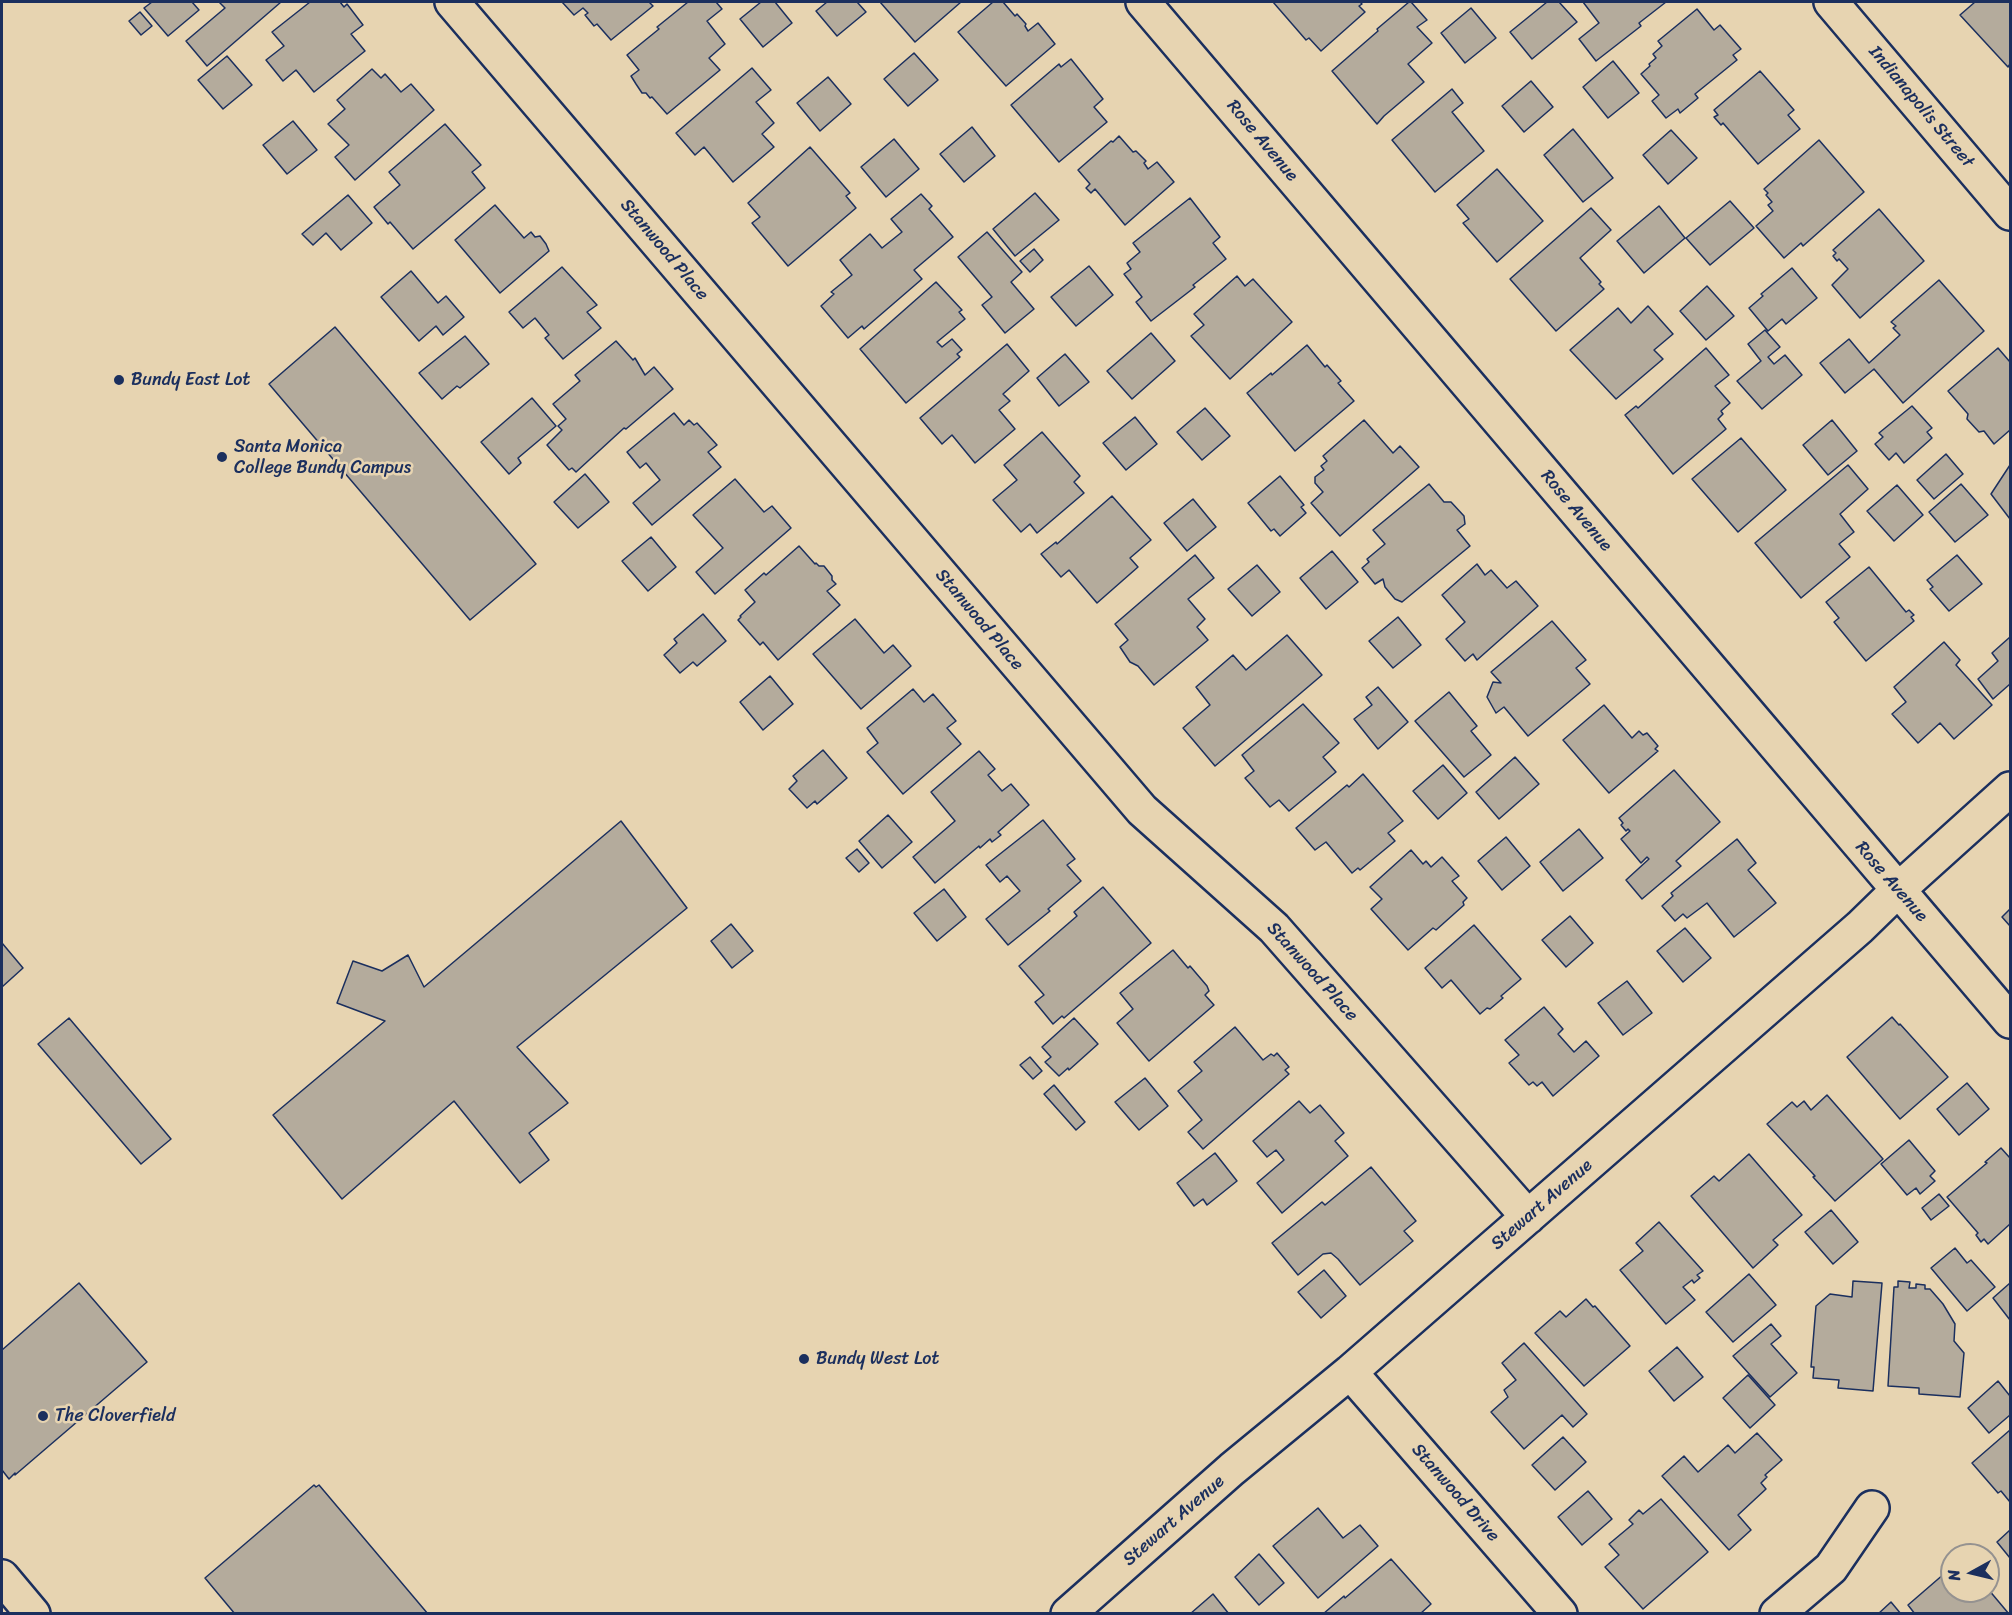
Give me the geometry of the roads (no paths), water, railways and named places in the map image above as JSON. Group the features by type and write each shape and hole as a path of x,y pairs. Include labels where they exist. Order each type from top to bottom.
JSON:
{"street":[{"name":"Stanwood Place","path":"452,2 1142,810 1274,928 1528,1217"},
{"name":"Rose Avenue","path":"1143,2 2010,1021"},
{"name":"Indianapolis Street","path":"1831,2 2010,213"},
{"name":"Stewart Avenue","path":"1068,1614 1232,1470 1350,1372 1860,927 2010,789"},
{"name":"Stanwood Drive","path":"1350,1372 1560,1614"},
{"path":"1777,1614 1831,1568 1872,1508"},
{"path":"2,1577 33,1614"}],"place":[{"name":"Bundy East Lot","path":"119,380"},
{"name":"Santa Monica College Bundy Campus","path":"222,457"},
{"name":"Bundy West Lot","path":"804,1359"},
{"name":"The Cloverfield","path":"43,1416"}]}
